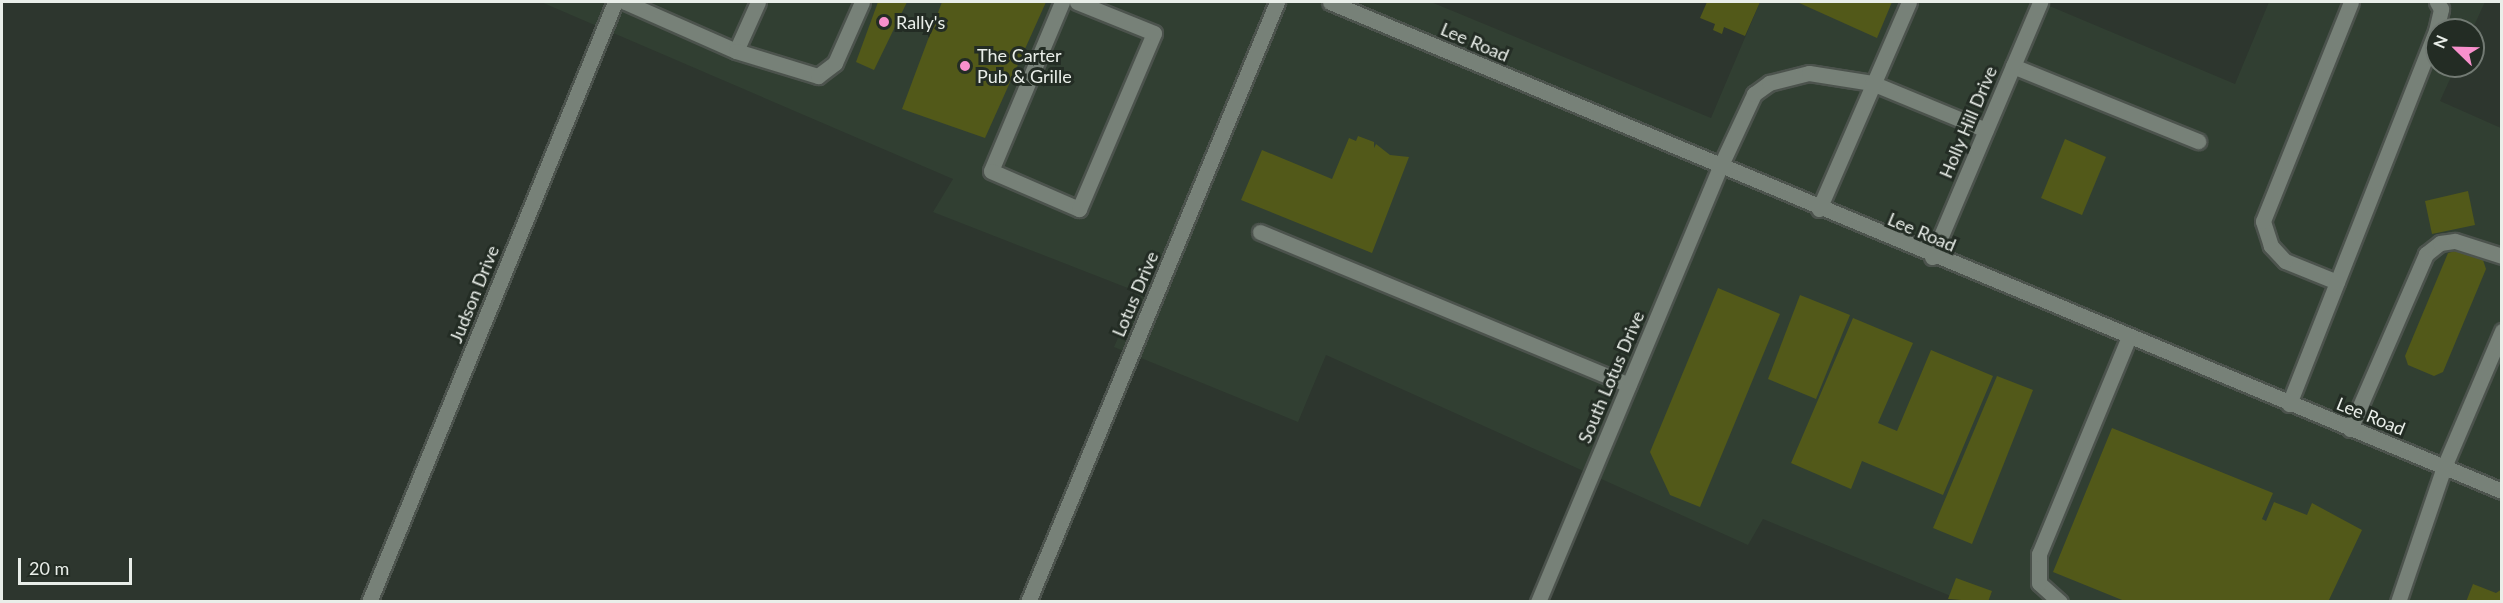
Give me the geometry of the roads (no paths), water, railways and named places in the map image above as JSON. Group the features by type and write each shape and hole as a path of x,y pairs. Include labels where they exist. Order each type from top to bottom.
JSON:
{"street":[{"name":"Judson Drive","path":"369,602 615,2"},
{"path":"625,2 736,51 818,76 835,63 862,2"},
{"path":"736,51 758,2"},
{"path":"1062,2 991,171 1079,209 1154,33 1077,2"},
{"name":"Lotus Drive","path":"1028,602 1277,2"},
{"name":"Lee Road","path":"1330,2 2128,339 2502,491"},
{"path":"1819,209 1909,2"},
{"name":"Holly Hill Drive","path":"1932,257 2040,2"},
{"path":"2337,282 2284,261 2271,246 2263,221 2351,2"},
{"path":"2289,404 2436,32 2441,9 2437,2"},
{"path":"2013,66 2198,141"},
{"name":"South Lotus Drive","path":"1538,602 1720,167 1754,94 1769,83 1809,73 1872,83 1986,130"},
{"path":"1260,232 1629,385"},
{"path":"2350,429 2426,254 2440,243 2455,241 2489,248 2502,256"},
{"path":"2398,602 2444,467 2502,331"},
{"path":"2061,602 2039,583 2037,561 2128,339"}],"place":[{"name":"Rally's","path":"884,22"},
{"name":"The Carter Pub & Grille","path":"965,66"}]}
